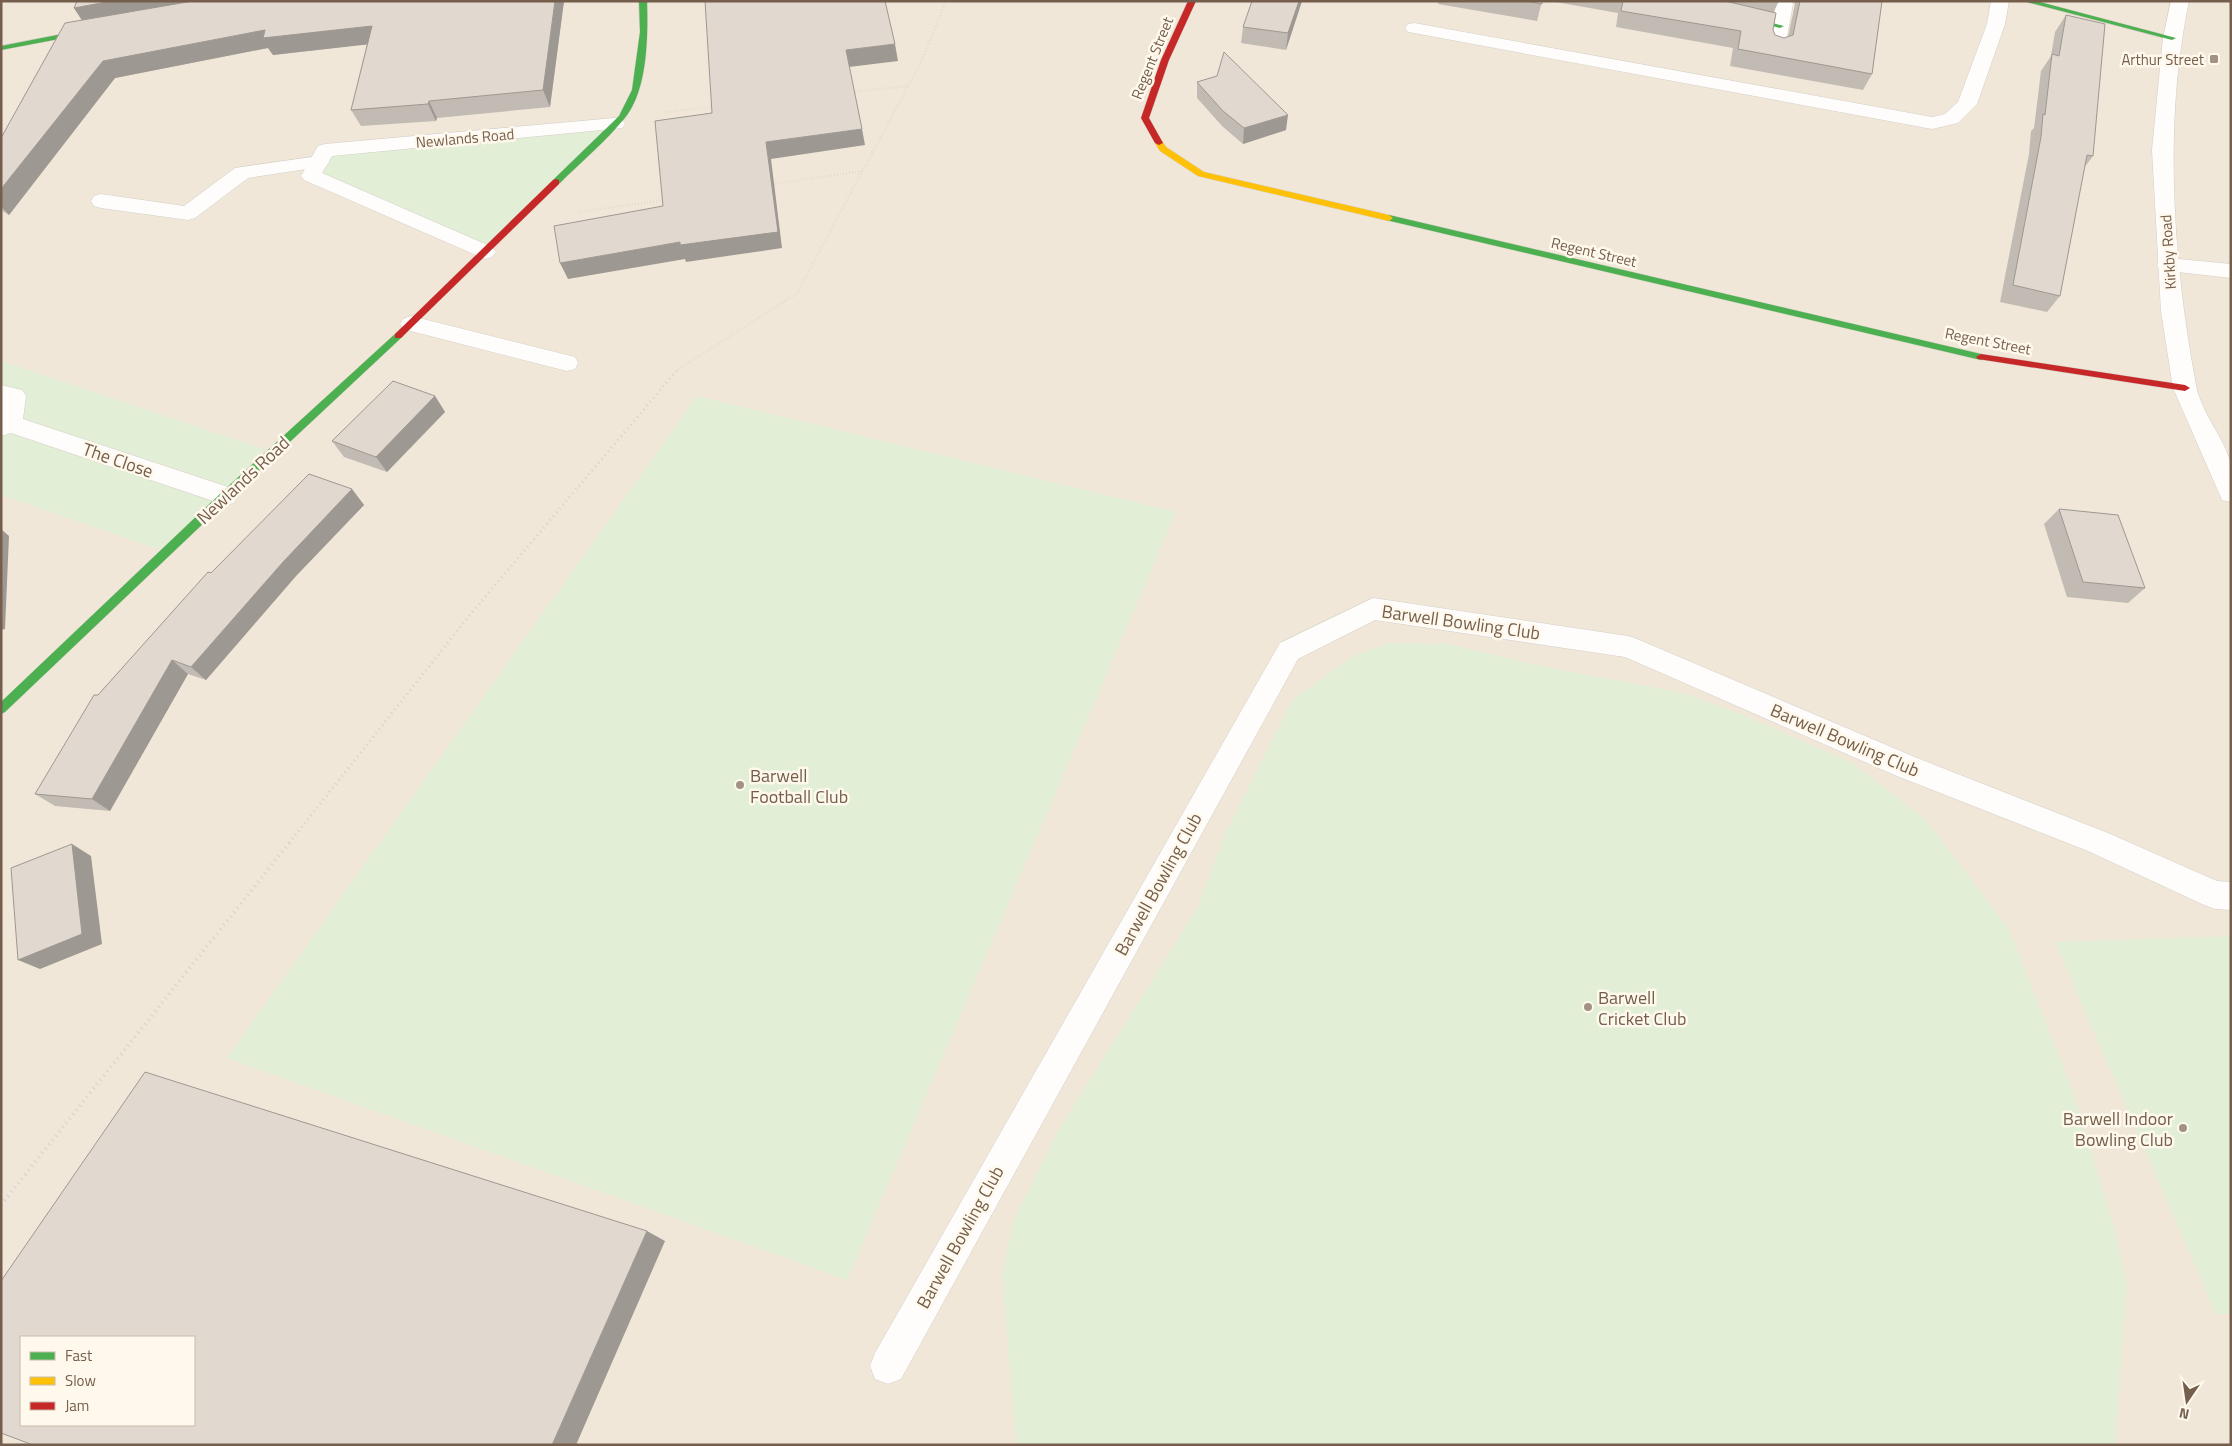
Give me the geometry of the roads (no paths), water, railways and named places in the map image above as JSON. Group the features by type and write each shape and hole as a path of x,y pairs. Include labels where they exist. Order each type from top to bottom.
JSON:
{"street":[{"name":"Newlands Road","path":"1,709 225,496 410,324 618,121 636,90 644,32 643,1"},
{"name":"Regent Street","path":"1192,1 1165,60 1145,118 1163,149 1201,174 1976,356 2185,388"},
{"path":"1679,1 1780,26"},
{"path":"1414,28 1932,123 1951,119 1967,104 1996,24 2000,1"},
{"path":"2026,1 2172,38"},
{"name":"Kirkby Road","path":"2180,1 2172,38 2162,150 2172,311 2185,388 2231,493"},
{"path":"1776,47 1784,4"},
{"path":"1,48 108,27"},
{"name":"Newlands Road","path":"319,162 325,150 618,121"},
{"path":"101,201 188,213 242,172 319,162"},
{"path":"319,162 311,176 485,252"},
{"path":"2168,265 2231,271"},
{"path":"410,324 567,363"},
{"name":"The Close","path":"1,393 14,396 6,425 225,496"},
{"name":"Barwell Bowling Club","path":"888,1366 1289,651 1373,609 1628,647 1907,767 2098,842 2215,895 2231,896"}],"place":[{"name":"Arthur Street","path":"2214,59"},
{"name":"Barwell Football Club","path":"740,785"},
{"name":"Barwell Cricket Club","path":"1588,1007"},
{"name":"Barwell Indoor Bowling Club","path":"2183,1128"}]}
